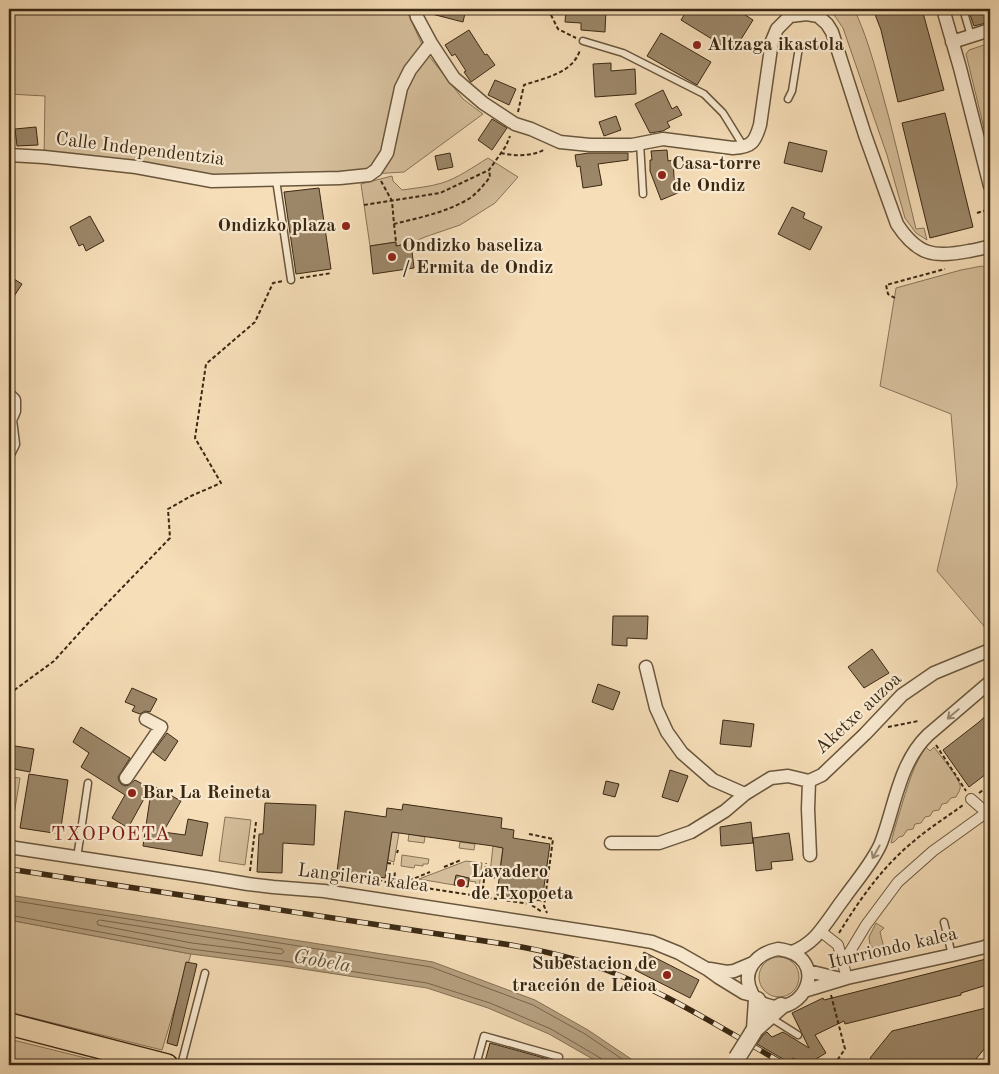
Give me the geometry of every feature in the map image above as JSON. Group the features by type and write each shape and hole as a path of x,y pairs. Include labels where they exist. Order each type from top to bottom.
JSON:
{"main road":[{"path":"9,1024 167,1065"}],"street":[{"path":"415,9 417,17 431,43 454,78 483,103 515,124 560,142 590,145 632,145 663,139 733,148 745,148 753,143 757,135 772,41 777,28 790,16 808,14 818,16 832,32 862,126 897,224 906,237 916,247 929,253 947,255 990,247"},
{"path":"943,9 990,186"},
{"path":"952,42 990,30"},
{"path":"378,167 387,152 401,88 410,70 431,43"},
{"name":"Calle Independentzia","path":"9,155 136,167 212,181 364,177 378,167"},
{"path":"9,394 14,400 14,411 9,420 13,444 9,452"},
{"name":"Aketxe auzoa","path":"611,843 659,843 691,832 725,811 745,794 771,778 788,776 809,781 822,775 902,695 934,673 990,650"},
{"path":"646,668 656,708 668,732 682,753 713,780 745,794"},
{"path":"792,952 819,936 877,853 901,779 912,753 928,734 990,682"},
{"path":"126,778 161,727 146,719"},
{"name":"Aketxe auzoa","path":"809,781 810,855"},
{"path":"843,971 866,925 898,882 933,851 989,814 971,799"},
{"name":"Langileria kalea","path":"9,848 272,888 324,890 652,942 679,953 755,997"},
{"path":"819,936 838,945 843,971"},
{"name":"Iturriondo kalea","path":"804,991 843,971 952,955 990,944"},
{"path":"735,1062 753,1031 775,1012 798,998 804,991 808,982 807,965 797,954 788,950 768,950 753,963 748,981 755,997 753,1031"},
{"name":"Langileria kalea","path":"707,969 727,972 753,963"},
{"path":"808,971 843,971"},
{"path":"755,997 765,1004 773,1006 775,1012"}],"lane":[{"path":"963,9 971,37"},
{"path":"584,41 623,53 704,94 723,113 745,148"},
{"path":"788,99 792,91 799,47"},
{"path":"640,143 642,194"},
{"path":"276,180 291,280"},
{"path":"77,858 88,783"},
{"path":"944,922 952,955"},
{"path":"181,1065 205,973"},
{"path":"775,1012 798,1035"},
{"path":"476,1065 484,1036 559,1057 557,1065"}],"path":[{"path":"501,153 524,155 542,151 555,140"},
{"path":"378,167 392,201 396,242"},
{"path":"394,224 466,201 490,177 489,170"},
{"path":"364,205 392,201"},
{"path":"977,213 990,209"},
{"path":"895,298 888,294 886,285 945,270"},
{"path":"9,694 54,662 91,620 170,538 168,509 191,496 221,483 195,438 206,364 255,322 273,283 332,273"},
{"path":"868,731 918,721"},
{"path":"935,743 971,799"},
{"path":"834,942 874,881 895,859 913,841 990,785"},
{"path":"9,788 14,787 9,828"},
{"path":"249,874 256,822"},
{"path":"300,876 324,873 530,904 548,916 544,906 553,839 529,834"},
{"path":"444,866 461,860"},
{"path":"387,863 394,864"},
{"path":"482,897 486,863"},
{"path":"394,883 395,871"},
{"path":"400,884 430,872"},
{"path":"485,876 499,878"},
{"path":"830,993 845,1049 834,1065"}],"shaded area":[{"path":"9,9 406,9 425,51 463,99 483,114 404,172 276,180 212,181 44,157 45,96 9,94"},
{"path":"827,9 854,9 858,18 871,53 884,99 916,229 924,228 927,240 916,233 905,218 887,155 843,28"},
{"path":"990,43 990,153 966,54 969,50"},
{"path":"488,158 518,177 495,203 460,225 411,243 396,246 396,242 370,246 361,184 392,176 393,181 402,190 432,186 454,178"},
{"path":"982,266 990,271 990,632 937,571 957,485 951,414 880,386 896,288"},
{"path":"926,747 930,751 934,747 956,776 960,790 956,797 942,804 939,810 933,811 921,823 915,824 913,829 907,830 903,836 891,843 910,780 918,760"},
{"path":"9,777 20,778 12,827 9,826"},
{"path":"225,817 251,820 245,865 219,861"},
{"path":"392,832 399,833 394,862 388,860"},
{"path":"409,834 425,837 424,843 408,841"},
{"path":"460,842 475,844 474,850 459,848"},
{"path":"493,846 503,848 499,874 490,873"},
{"path":"402,855 429,859 428,864 423,864 423,866 415,865 414,868 401,866"},
{"path":"466,861 482,863 479,889 475,888 476,882 469,881 469,878 456,876 454,885 419,879"},
{"path":"9,920 191,954 162,1050 9,1012"},
{"path":"876,923 884,928 880,932 884,948 875,949 870,945 869,937"},
{"path":"783,957 790,960 796,966 799,977 798,985 790,994 783,997 775,997 768,994 760,985 759,973 762,966 771,958"},
{"path":"9,1039 114,1065 9,1065"}],"water":[{"name":"Gobela","path":"9,895 433,962 535,1000 588,1030 640,1065 603,1065 549,1034 488,1008 427,988 191,954 9,920"}],"building":[{"path":"423,9 466,9 463,22 424,12"},
{"path":"566,9 606,9 605,32 581,30 581,23 565,22"},
{"path":"688,9 736,9 753,20 733,52 681,20"},
{"path":"873,9 922,9 944,90 898,102 881,30"},
{"path":"968,9 990,9 990,22 974,26"},
{"path":"469,30 485,55 487,54 495,65 471,82 455,54 452,56 445,45"},
{"path":"661,33 711,62 697,85 647,56"},
{"path":"611,63 611,71 635,69 636,94 595,97 593,64"},
{"path":"495,80 516,89 509,105 488,95"},
{"path":"663,90 672,109 677,106 682,115 667,122 670,127 663,131 650,133 635,104"},
{"path":"945,113 973,227 930,238 902,123"},
{"path":"616,116 621,130 604,136 599,122"},
{"path":"492,119 507,128 492,150 478,140"},
{"path":"36,127 38,145 17,146 15,129"},
{"path":"789,142 827,151 822,172 784,163"},
{"name":"Casa-torre de Ondiz","path":"667,150 668,161 673,160 674,177 680,192 661,200 650,171 651,151"},
{"path":"450,153 453,167 438,170 435,156"},
{"path":"628,153 628,160 598,164 602,185 583,188 580,166 577,167 575,155"},
{"path":"319,188 331,269 296,274 284,192"},
{"path":"792,207 805,213 803,218 822,227 810,250 778,234"},
{"path":"90,216 104,241 86,251 83,244 79,246 70,227"},
{"name":"Ondizko baseliza / Ermita de Ondiz","path":"396,242 396,246 411,243 414,268 373,274 370,246"},
{"path":"9,276 22,284 9,304"},
{"path":"613,616 648,616 647,639 627,638 627,646 612,645"},
{"path":"872,649 889,673 864,688 848,667"},
{"path":"598,684 620,692 613,710 592,702"},
{"path":"132,688 157,699 150,712 145,711 140,714 132,711 135,706 125,702"},
{"path":"990,712 990,771 969,787 943,750"},
{"path":"723,720 754,724 751,747 720,744"},
{"path":"81,727 130,758 118,777 121,784 129,785 135,780 150,788 128,828 112,818 125,795 81,767 89,753 73,742"},
{"path":"167,733 178,741 165,761 153,752"},
{"path":"9,745 34,749 30,772 9,768"},
{"path":"670,770 688,776 678,802 662,797"},
{"path":"29,774 68,780 60,834 20,828"},
{"path":"606,781 619,784 615,797 603,794"},
{"path":"152,785 181,801 163,832 185,835 188,819 208,823 202,856 143,846"},
{"path":"265,803 316,805 314,845 283,843 282,873 257,872 259,834 263,834"},
{"path":"403,804 502,818 501,828 514,830 513,838 550,844 542,901 497,895 503,848 493,846 392,832 385,878 337,871 345,811 386,817 387,808 402,810"},
{"path":"751,822 753,843 721,846 720,827"},
{"path":"789,833 793,860 771,862 772,869 756,871 753,838"},
{"name":"Lavadero de Txopoeta","path":"456,875 469,878 468,887 454,885"},
{"name":"Subestacion de tracción de Leioa","path":"644,952 699,980 690,998 635,970"},
{"path":"990,958 990,984 961,993 961,995 845,1024 844,1021 815,1035 826,1053 806,1065 793,1058 790,1063 757,1044 767,1032 772,1037 783,1032 809,1048 792,1013 823,998 824,1000"},
{"path":"186,962 197,964 177,1046 167,1043"},
{"path":"990,1007 990,1042 971,1065 883,1065 870,1058 892,1031"},
{"path":"490,1043 548,1059 546,1065 484,1065"}],"railway":[{"path":"9,869 511,945 560,955 615,973 640,984 690,1010 786,1065"}],"place":[{"name":"Altzaga ikastola","path":"697,45"},
{"name":"Casa-torre de Ondiz","path":"662,175"},
{"name":"Ondizko plaza","path":"346,226"},
{"name":"Ondizko baseliza / Ermita de Ondiz","path":"392,257"},
{"name":"Bar La Reineta","path":"132,793"},
{"name":"Lavadero de Txopoeta","path":"461,883"},
{"name":"Subestacion de tracción de Leioa","path":"667,975"}],"district":[{"name":"TXOPOETA","path":"111,835"}]}
